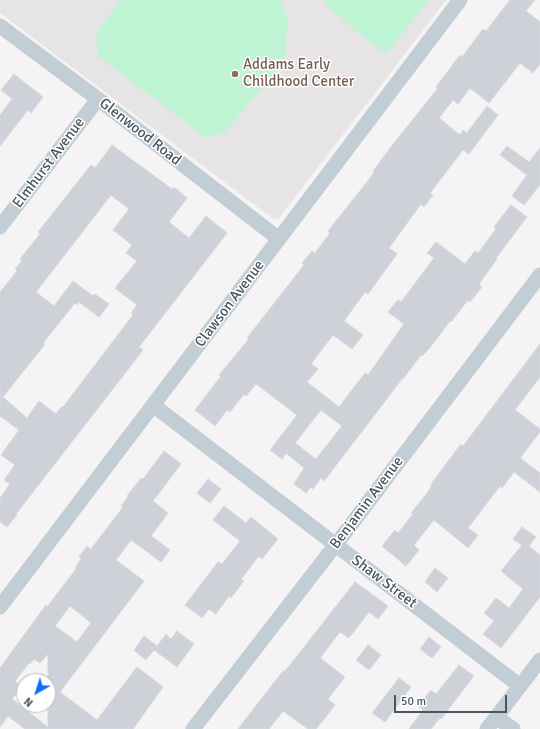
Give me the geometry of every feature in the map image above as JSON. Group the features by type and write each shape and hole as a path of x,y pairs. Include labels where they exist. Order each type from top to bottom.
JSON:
{"street":[{"name":"Clawson Avenue","path":"0,607 460,0"},
{"name":"Glenwood Road","path":"0,26 98,99 280,239"},
{"name":"Elmhurst Avenue","path":"0,227 98,99"},
{"name":"Benjamin Avenue","path":"193,729 336,545 540,275"},
{"name":"Shaw Street","path":"153,405 520,686"},
{"path":"487,729 540,660"},
{"path":"496,717 513,729"}],"shaded area":[{"name":"Addams Early Childhood Center","path":"0,0 446,0 279,218 274,219 0,13"}],"green space":[{"path":"121,0 282,0 287,20 286,55 274,74 224,133 205,137 98,56 96,33"},
{"path":"324,0 429,0 386,54 355,30 330,8"}],"building":[{"path":"510,0 535,0 526,11 540,22 540,64 533,73 520,63 489,103 470,88 458,104 453,100 439,118 460,135 463,130 467,133 487,106 498,115 469,154 463,150 430,193 433,195 424,207 421,204 389,248 397,254 368,294 365,292 344,321 363,335 352,349 333,335 311,364 318,369 307,382 339,407 365,373 368,375 404,324 388,312 398,300 401,302 434,258 427,253 436,242 465,264 475,251 478,253 496,229 494,227 511,205 527,217 496,258 497,259 479,284 482,287 470,302 468,300 429,349 422,356 421,355 324,481 321,478 313,489 311,487 306,493 294,484 304,468 286,453 282,459 270,450 297,415 256,384 246,396 244,394 230,412 227,410 215,426 195,410 221,376 219,375 249,339 247,338 304,265 302,263 312,251 315,253 330,233 328,231 367,182 374,172 373,171 394,143 438,88 436,87 460,55 462,57 483,29 486,31","holes":["321,410 342,426 316,459 295,443"]},
{"path":"14,74 43,97 31,113 28,110 0,146 0,115 12,99 1,90"},
{"path":"112,145 172,189 174,187 187,198 169,222 189,238 206,216 227,233 139,347 143,350 7,527 0,522 0,498 10,484 4,480 15,465 1,455 19,430 0,416 0,292 17,271 15,269 22,261 20,259 40,234 38,232 91,165 95,168","holes":["111,195 129,209 113,230 132,245 126,253 137,261 115,288 137,305 131,313 133,315 63,407 62,406 56,414 39,401 27,418 3,397 75,303 77,305 79,302 99,317 109,304 95,294 93,296 73,281 54,306 36,292"]},
{"path":"507,146 529,162 540,148 540,185 524,205 512,196 527,175 500,155"},
{"path":"540,344 540,377 515,410 540,429 540,432 520,458 540,473 540,492 514,472 502,488 500,486 468,528 478,535 468,548 434,520 414,545 419,550 406,566 382,546 395,530 398,533 413,514 411,513 428,492 432,485 431,484 461,444 463,446"},
{"path":"164,451 181,464 153,501 168,513 151,536 170,550 161,562 131,540 116,560 144,581 60,692 97,720 137,667 163,687 133,729 25,729 8,716 0,727 0,668 46,605 47,607 76,569 75,568 81,559 79,557 87,546 91,549 123,507 121,506 128,497 127,496 141,478 143,479","holes":["70,606 91,623 77,642 55,626"]},
{"path":"208,479 221,489 210,503 197,493"},
{"path":"224,506 246,523 251,517 278,539 262,559 259,556 241,579 244,581 231,598 229,596 216,614 209,609 202,618 185,605 218,562 222,564 240,541 213,520"},
{"path":"522,527 536,537 529,546 540,555 540,597 501,648 483,634 494,621 484,613 496,598 509,608 523,589 501,571 522,545 513,539"},
{"path":"435,568 448,578 437,592 425,582"},
{"path":"355,582 388,606 378,619 369,612 349,638 340,632 320,658 345,677 328,699 335,705 325,718 316,729 308,729 283,711 269,729 238,729 283,671 284,672 290,665"},
{"path":"177,631 194,644 177,667 154,650 146,660 134,650 144,636 157,646 166,634 171,639"},
{"path":"429,637 441,647 432,658 420,649"},
{"path":"368,645 381,655 369,670 356,660"},
{"path":"459,665 474,676 441,719 440,718 431,729 409,729 423,710 418,706 431,690 436,694"},
{"path":"399,678 411,687 385,722 372,713"}],"place":[{"name":"Addams Early Childhood Center","path":"235,74"}]}
